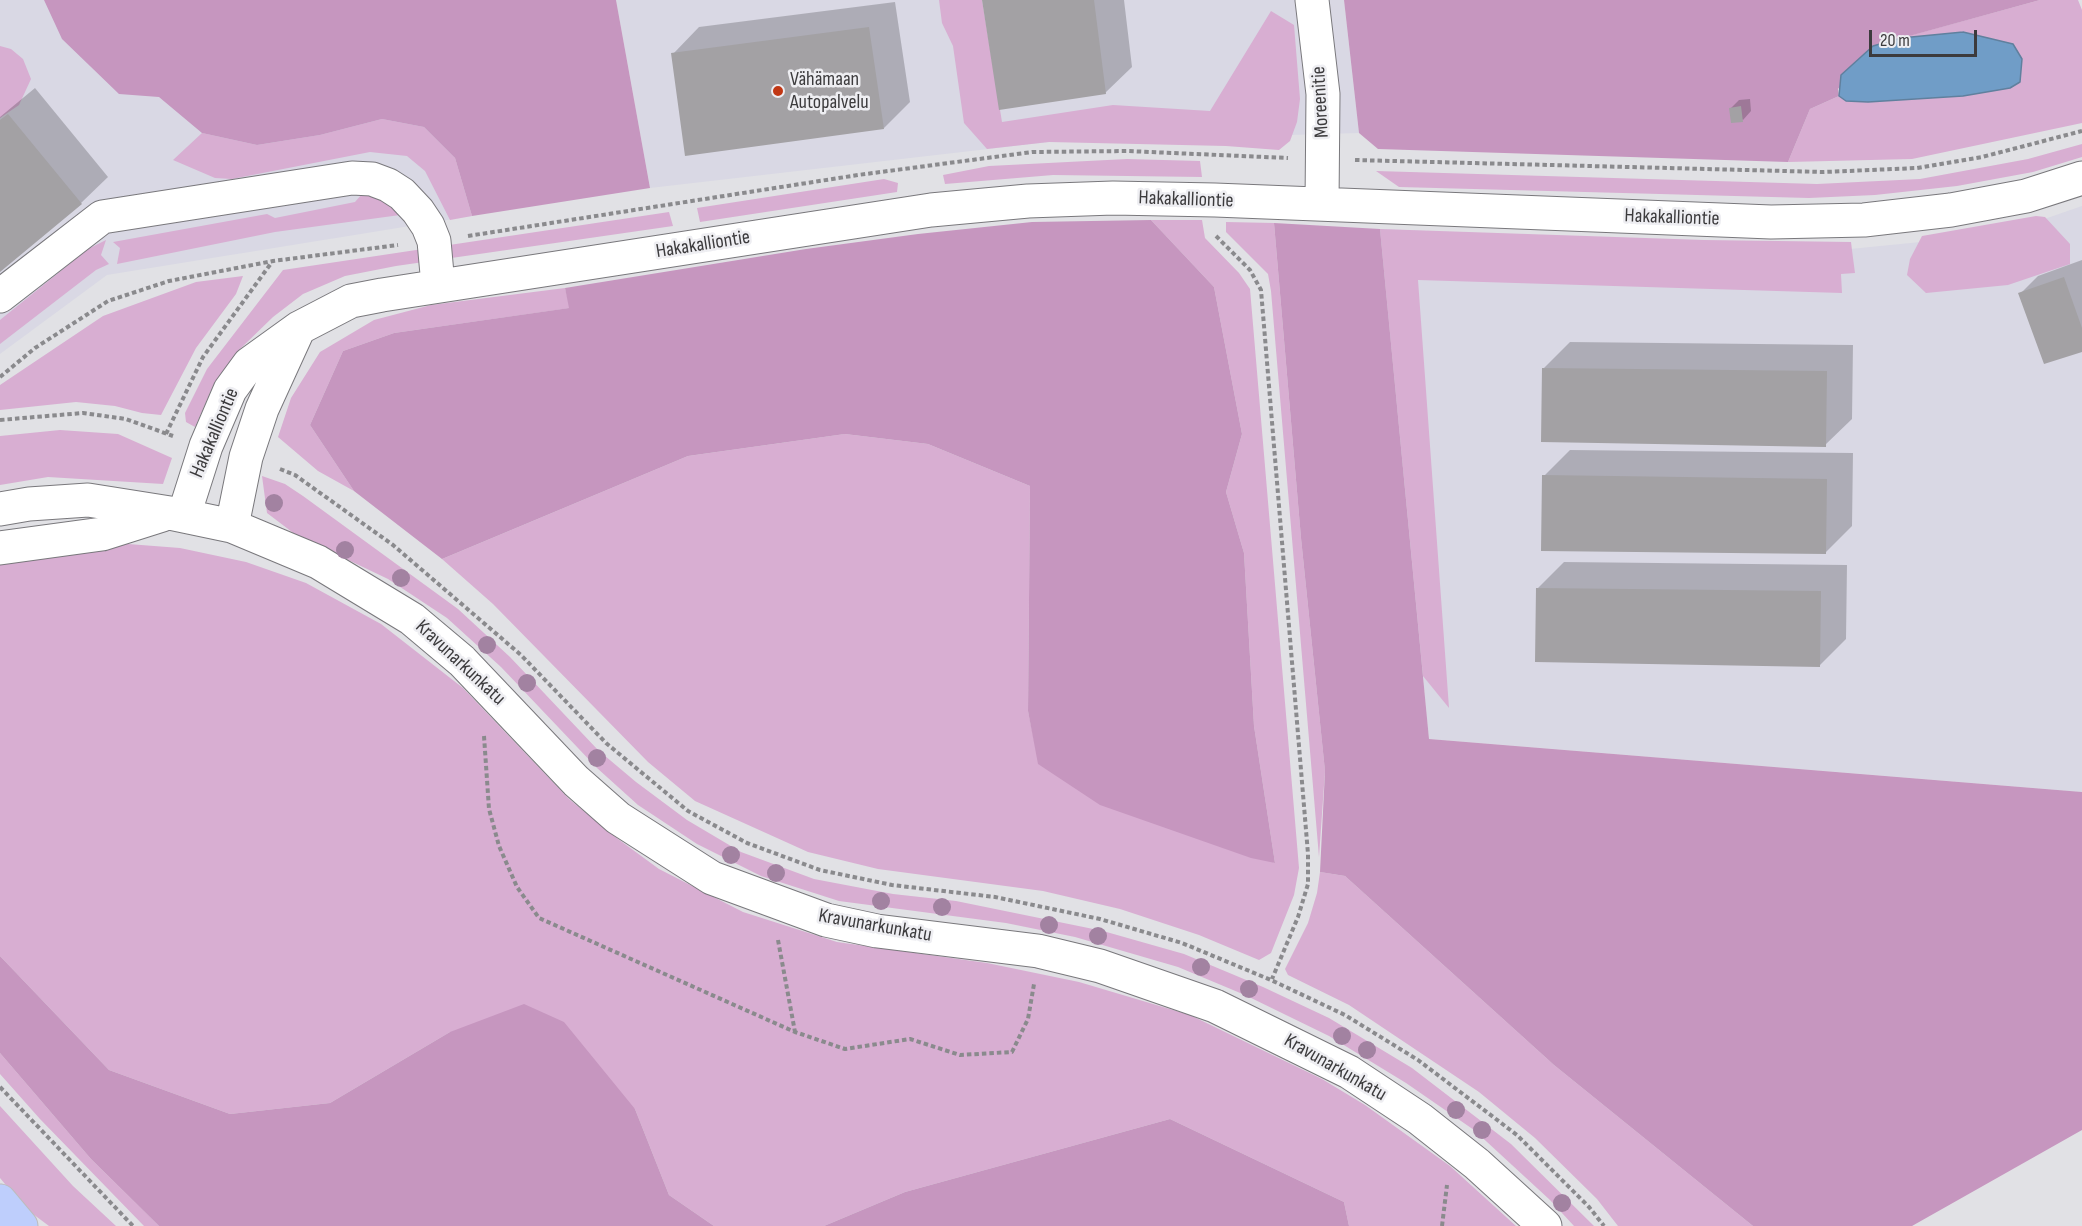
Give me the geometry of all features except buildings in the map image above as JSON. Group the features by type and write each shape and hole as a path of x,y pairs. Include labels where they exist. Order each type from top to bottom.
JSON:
{"main road":[{"path":"0,1201 21,1226"}],"street":[{"name":"Moreenitie","path":"1312,0 1323,94 1322,204"},
{"path":"0,296 102,217 352,178 372,179 388,185 402,194 418,211 434,241 438,285"},
{"name":"Hakakalliontie","path":"177,514 230,390 249,364 299,328 351,301 438,285 931,210 1028,201 1103,198 1322,204 1771,222 1864,220 1951,210 2015,198 2082,178"},
{"name":"Hakakalliontie","path":"232,526 246,457 262,408 299,328"},
{"name":"Kravunarkunkatu","path":"0,509 29,504 88,500 177,514 232,526 318,562 412,619 462,661 576,781 618,818 712,878 826,920 877,931 1038,951 1100,966 1215,1006 1349,1072 1450,1143 1545,1226"},
{"path":"0,549 102,534 177,514"}],"path":[{"path":"1215,155 1214,232 1217,239 1250,270 1261,290 1308,854 1308,884 1298,917 1272,980"},
{"path":"166,434 203,357 273,261"},
{"path":"0,420 82,413 126,419 206,446"},
{"path":"246,457 295,475 393,545 521,655 606,743 688,811 747,843 820,870 892,885 995,897 1100,919 1182,943 1272,980 1345,1015 1418,1060 1517,1135 1604,1226"},
{"path":"485,685 484,764 489,809 499,846 517,887 539,918 795,1032 845,1049 910,1039 960,1055 1012,1053 1028,1019 1038,951"},
{"path":"771,901 795,1032"},
{"path":"0,1087 133,1226"}],"shaded area":[{"path":"0,0 407,0 472,216 107,275 0,354"},
{"path":"44,0 616,0 650,188 472,216 455,158 424,127 382,119 320,135 257,145 202,133 159,97 119,94 62,39"},
{"path":"616,0 1344,0 1359,133 1049,142 650,188"},
{"path":"939,0 982,0 1002,122 1113,105 1210,111 1271,11 1294,25 1300,99 1297,122 1290,141 1279,150 1226,146 1049,142 987,149 964,123 953,46 942,23"},
{"path":"1344,0 2040,0 1873,46 1838,89 1839,96 1810,109 1788,162 1378,149 1359,133"},
{"path":"2040,0 2078,0 2082,10 2082,123 1912,159 1788,162 1810,109 1839,96 1846,101 1868,102 1963,96 1963,32 1901,38"},
{"path":"0,46 11,49 23,59 31,79 19,105 0,118"},
{"path":"382,119 424,127 455,158 472,216 450,220 425,171 407,156 370,152 232,179 215,178 173,160 202,133 257,145 320,135"},
{"path":"2082,144 2082,157 2033,172 1957,186 1875,195 1809,198 1399,187 1376,171 1817,184 1920,179 2028,159"},
{"path":"1127,159 1200,161 1202,177 1053,175 945,184 943,175 989,166"},
{"path":"884,179 898,183 897,192 700,222 697,208"},
{"path":"362,194 375,194 394,202 400,215 275,232 117,264 120,248 113,242 267,214 275,218 355,202"},
{"path":"2082,206 2082,792 1429,739 1380,229 1850,249 2001,234"},
{"path":"669,212 673,226 396,266 345,276 303,294 273,317 238,351 213,386 195,427 186,422 185,413 207,369 283,270"},
{"path":"2036,216 2045,217 2070,244 2070,264 2008,285 1926,293 1907,275 1910,259 1922,236"},
{"path":"1151,220 1202,220 1205,238 1239,273 1250,289 1299,868 1294,895 1271,953 1259,960 1199,935 1120,909 1043,891 878,869 808,852 695,801 648,762 493,604 442,559 688,456 845,434 928,444 1030,486 1028,711 1039,764 1275,863 1254,726 1244,553 1226,492 1242,434 1214,287"},
{"path":"1151,220 1214,287 1242,434 1226,492 1244,553 1254,726 1275,863 1251,858 1100,805 1038,764 1028,711 1030,486 928,444 845,434 688,456 442,559 354,491 310,425 343,351 394,333 569,308 565,288 806,249 918,234 1032,222"},
{"path":"1226,222 1274,223 1301,538 1325,771 1319,857 1271,291 1268,274 1226,232"},
{"path":"1274,223 1380,229 1429,739 2082,792 2082,1130 1912,1226 1753,1226 1554,1065 1345,876 1320,872 1325,771 1301,538"},
{"path":"1380,229 1704,240 1851,242 1855,273 1841,274 1842,293 1418,280 1449,708 1423,676"},
{"path":"106,240 101,255 109,264 96,270 0,344 0,320 88,249"},
{"path":"243,276 236,294 196,348 161,415 115,406 76,402 0,410 0,385 103,316 196,282"},
{"path":"565,288 570,308 394,333 343,351 310,425 354,491 318,471 278,437 291,398 320,352 374,320 431,305"},
{"path":"60,430 118,434 172,458 163,484 48,477 0,485 0,436"},
{"path":"262,476 285,484 303,496 458,609 510,657 598,750 687,820 741,852 814,879 893,894 956,901 1103,931 1184,954 1263,987 1329,1018 1412,1068 1511,1144 1594,1226 1574,1226 1550,1200 1474,1130 1406,1083 1329,1036 1245,995 1178,967 1075,937 1006,923 839,901 761,876 697,844 638,805 597,768 501,667 447,618 388,579 296,535 267,513"},
{"path":"128,544 180,548 246,562 306,583 381,624 463,688 569,799 618,839 659,869 743,912 837,942 987,963 1079,982 1190,1015 1322,1079 1365,1105 1450,1166 1516,1226 1349,1226 1344,1202 1170,1119 905,1192 824,1226 714,1226 669,1195 635,1109 450,1032 330,1103 230,1114 109,1070 0,956 0,559 76,545"},
{"path":"1320,872 1345,876 1554,1065 1753,1226 1618,1226 1597,1199 1535,1138 1479,1092 1349,1005 1288,975 1285,969 1308,923 1317,893"},
{"path":"0,956 109,1070 230,1114 330,1103 450,1032 524,1004 564,1022 635,1109 669,1195 714,1226 159,1226 91,1159 0,1053"},
{"path":"0,1053 91,1159 159,1226 144,1226 40,1119 0,1074"},
{"path":"0,1106 73,1186 116,1226 49,1226 25,1208 0,1178"},
{"path":"1170,1119 1344,1202 1349,1226 824,1226 905,1192"}],"water":[{"path":"1963,32 2013,44 2022,59 2020,82 2010,88 1963,96 1868,102 1846,101 1839,96 1841,75 1873,46 1901,38"}],"place":[{"name":"Vähämaan Autopalvelu","path":"778,91"}]}
